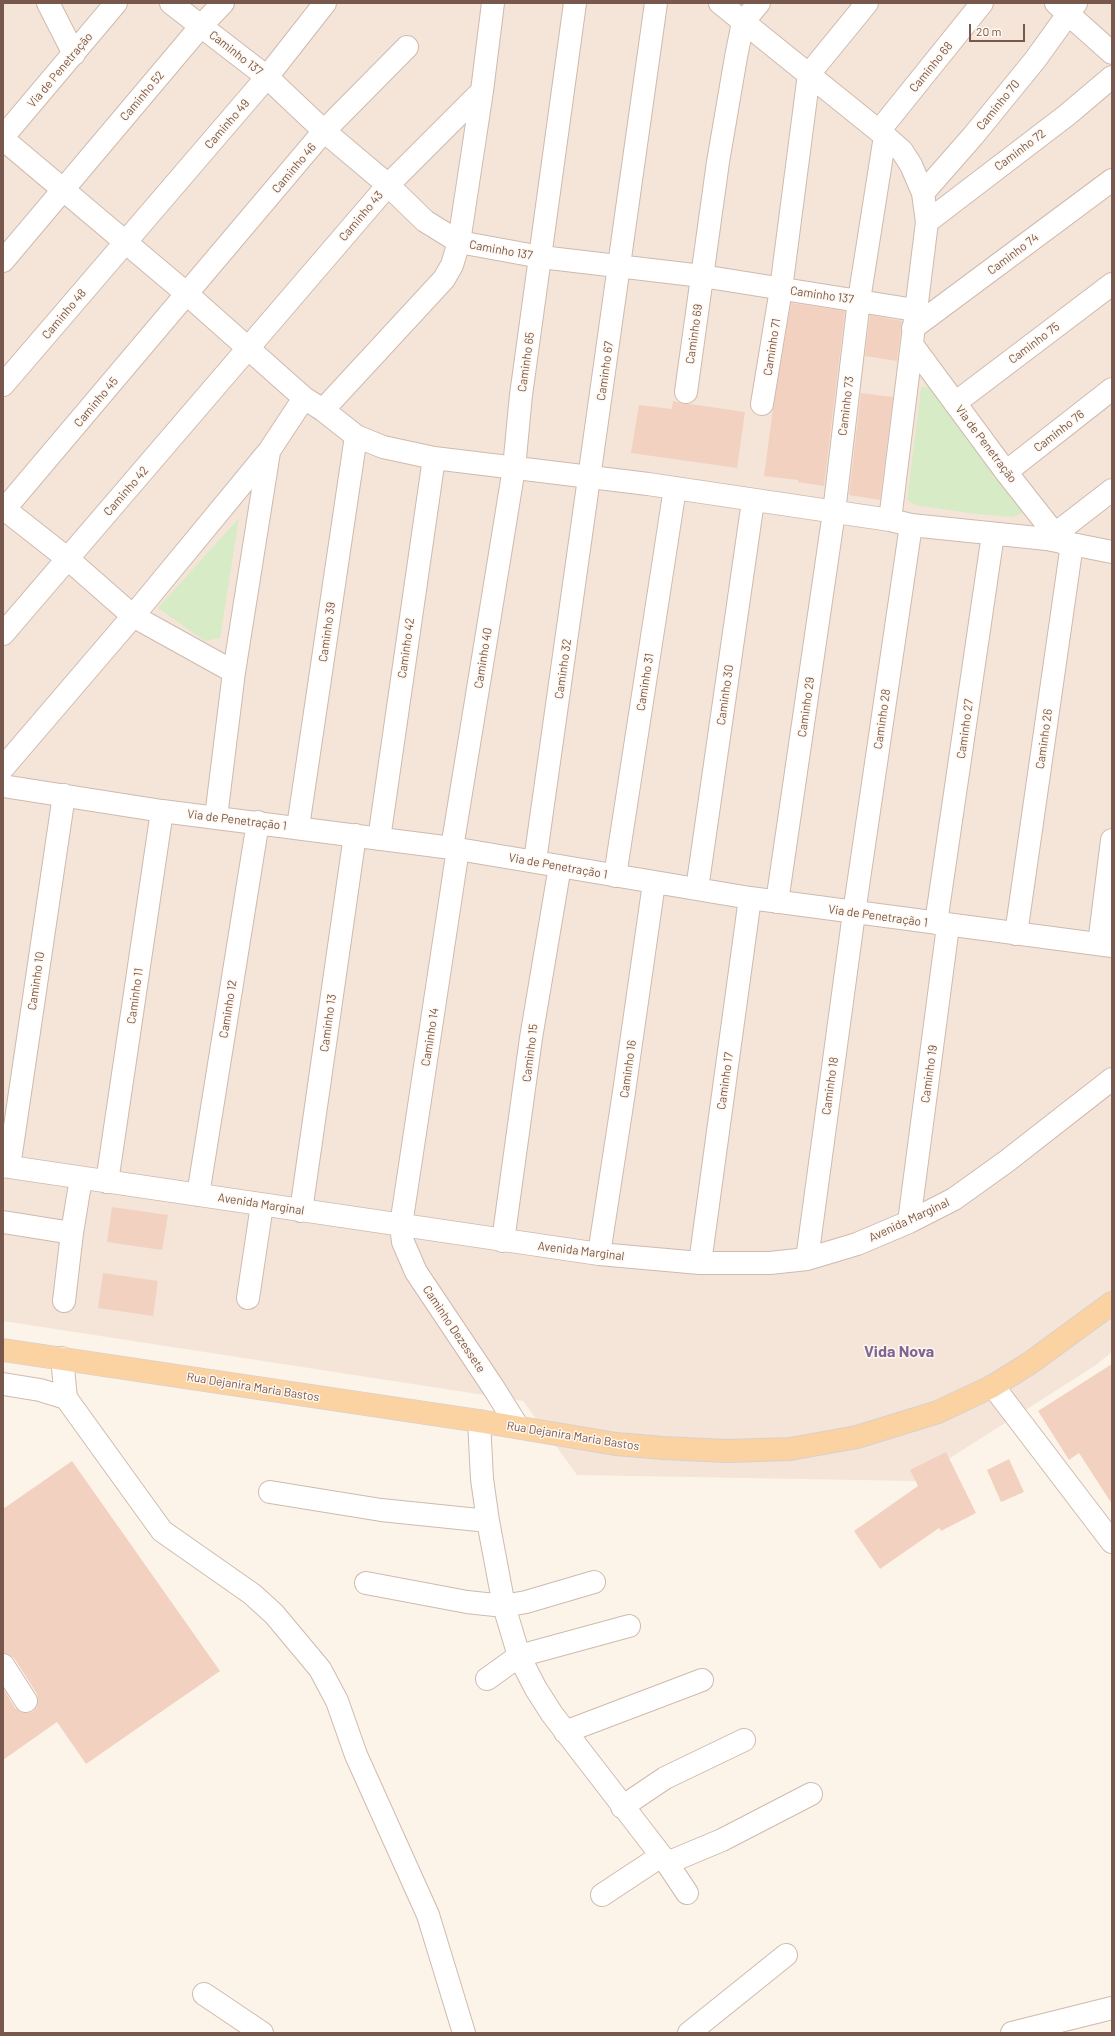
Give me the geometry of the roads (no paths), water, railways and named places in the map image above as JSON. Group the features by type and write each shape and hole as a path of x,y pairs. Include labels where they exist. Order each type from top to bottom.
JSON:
{"main road":[{"name":"Rua Dejanira Maria Bastos","path":"3,1350 479,1421 616,1444 727,1451 790,1449 857,1437 938,1412 993,1386 1036,1359 1112,1303"}],"street":[{"path":"48,3 74,54"},
{"name":"Via de Penetração","path":"3,138 116,3"},
{"name":"Caminho 137","path":"171,3 267,77 324,131 388,185 425,220 459,242 541,256 702,276 859,300 914,328"},
{"name":"Caminho 52","path":"3,261 201,26 223,3"},
{"name":"Caminho 49","path":"125,242 267,77 325,3"},
{"path":"323,410 444,278 452,265 459,242 482,91 493,3"},
{"name":"Caminho 65","path":"514,468 521,395 575,3"},
{"name":"Caminho 67","path":"591,477 656,3"},
{"name":"Caminho 28","path":"720,3 882,133 902,151 911,165 923,193 927,222 914,328 900,523 854,913"},
{"path":"743,22 759,3"},
{"path":"809,74 867,3"},
{"name":"Caminho 68","path":"882,133 982,3"},
{"path":"1067,6 1112,53"},
{"name":"Caminho 70","path":"923,193 973,136 1035,60 1067,6"},
{"name":"Caminho 69","path":"686,392 719,154 743,22"},
{"name":"Caminho 46","path":"187,294 324,131 407,47"},
{"name":"Caminho 71","path":"762,404 781,289 809,74"},
{"name":"Caminho 72","path":"927,222 1073,110 1112,77"},
{"name":"Caminho 43","path":"249,349 388,185 482,91"},
{"name":"Caminho 73","path":"834,512 859,300 882,133"},
{"path":"3,138 187,294 304,398 323,410 356,436 383,447 434,458 675,488 900,523 993,534 1063,540 1112,552"},
{"name":"Caminho 74","path":"914,328 1112,180"},
{"name":"Caminho 48","path":"3,386 125,242"},
{"name":"Caminho 75","path":"955,403 1112,284"},
{"name":"Caminho 45","path":"4,509 187,294"},
{"name":"Via de Penetração","path":"914,328 955,403 1006,472 1063,540"},
{"name":"Caminho 42","path":"3,634 249,349"},
{"name":"Caminho 76","path":"1006,472 1112,389"},
{"path":"3,768 133,616 269,451 304,398"},
{"name":"Caminho 39","path":"298,827 356,436"},
{"path":"216,817 234,672 269,451"},
{"name":"Caminho 42","path":"379,839 434,458"},
{"name":"Caminho 40","path":"455,848 514,468"},
{"name":"Caminho 32","path":"535,861 591,477"},
{"name":"Caminho 31","path":"615,876 675,488"},
{"path":"1063,540 1112,490"},
{"name":"Caminho 30","path":"697,889 753,501"},
{"path":"4,509 68,559 133,616 234,672"},
{"name":"Caminho 29","path":"778,902 834,512"},
{"name":"Caminho 27","path":"942,925 993,534"},
{"name":"Caminho 26","path":"1016,934 1063,540"},
{"name":"Via de Penetração 1","path":"3,786 162,811 455,848 654,883 854,913 1106,945"},
{"name":"Caminho 10","path":"6,1167 64,795"},
{"name":"Caminho 11","path":"107,1182 162,811"},
{"name":"Caminho 12","path":"198,1195 258,822"},
{"name":"Caminho 13","path":"301,1210 355,835"},
{"path":"1106,945 1112,840"},
{"name":"Caminho 14","path":"401,1226 455,848"},
{"name":"Caminho 15","path":"503,1241 531,1038 560,866"},
{"name":"Caminho 16","path":"599,1254 654,883"},
{"name":"Caminho 17","path":"700,1263 750,898"},
{"name":"Caminho 18","path":"807,1258 854,913"},
{"name":"Caminho 19","path":"909,1222 942,925"},
{"name":"Avenida Marginal","path":"6,1167 599,1254 700,1263 748,1264 807,1258 856,1244 909,1222 954,1199 1007,1161 1112,1079"},
{"path":"64,1301 72,1233 81,1178"},
{"path":"248,1298 262,1205"},
{"path":"3,1222 72,1233"},
{"name":"Caminho Dezessete","path":"401,1226 403,1242 416,1272 494,1387 518,1427"},
{"path":"62,1358 66,1398 162,1531 252,1594 274,1614 320,1669 337,1701 356,1755 428,1915 464,2033"},
{"path":"3,1384 51,1393 66,1398"},
{"path":"993,1386 1112,1542"},
{"path":"479,1421 482,1479 488,1521 504,1606 519,1656 536,1689 565,1732 664,1859 687,1893"},
{"path":"270,1492 381,1510 488,1521"},
{"path":"366,1583 467,1602 504,1606 526,1602 594,1582"},
{"path":"487,1679 519,1656 630,1626"},
{"path":"3,1665 26,1701"},
{"path":"565,1732 702,1680"},
{"path":"622,1807 666,1778 744,1740"},
{"path":"602,1895 664,1859 722,1840 811,1794"},
{"path":"689,2033 786,1955"},
{"path":"204,1994 262,2033"},
{"path":"1012,2033 1112,2008"}],"district":[{"name":"Vida Nova","path":"899,1352"}]}
